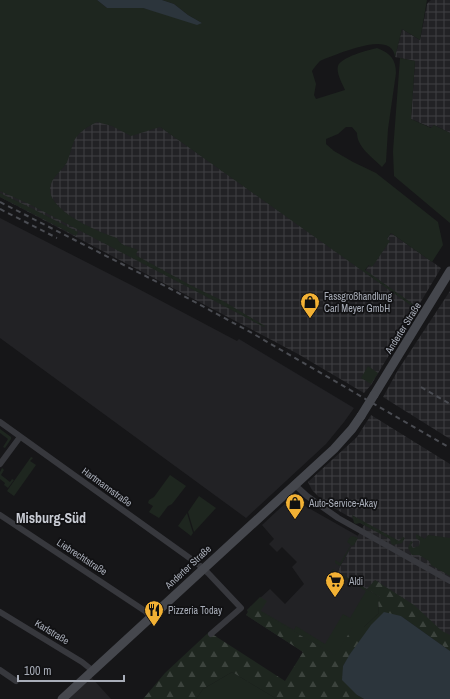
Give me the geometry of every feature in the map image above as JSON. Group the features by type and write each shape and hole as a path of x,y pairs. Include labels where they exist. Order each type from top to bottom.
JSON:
{"main road":[{"name":"Anderter Straße","path":"62,699 344,439 362,416 450,271"}],"street":[{"name":"Hartmannstraße","path":"0,422 203,568 241,608 211,634"},
{"path":"0,464 20,437"},
{"path":"294,485 338,518 450,581"},
{"name":"Liebrechtstraße","path":"0,515 145,611 151,617"},
{"name":"Karlstraße","path":"0,612 82,662 92,670"},
{"path":"0,670 16,681"}],"shaded area":[{"path":"97,0 162,0 174,4 188,15 202,23 197,25 143,8 107,8"},
{"path":"431,0 450,0 450,133 434,125 432,128 411,119 415,61 395,57 402,29 420,40 427,4"},
{"path":"104,87 365,271 391,233 441,268 371,385 364,393 298,354 0,197 0,170"},
{"path":"0,218 237,341 239,339 354,408 326,444 246,518 0,338"},
{"path":"450,291 450,439 383,397 398,370"},
{"path":"371,415 450,464 450,651 380,597 337,572 364,525 325,503 312,490 308,482 357,437"},
{"path":"291,498 358,536 337,572 380,597 334,658 303,652 246,615 248,612 247,610 270,589 285,604 304,584 292,567 297,562 282,547 277,552 269,544 274,539 262,525"},
{"path":"384,612 401,616 450,651 450,699 364,699 357,695 342,680 343,666 350,654 371,625"},
{"path":"91,677 111,699 67,699"}],"green space":[{"path":"0,0 97,0 107,8 143,8 202,23 188,15 174,4 162,0 427,0 420,40 402,29 395,57 392,50 387,46 372,44 322,60 312,71 316,84 314,95 316,99 345,90 338,72 338,66 349,57 377,48 389,54 395,64 396,73 388,129 386,162 382,167 362,147 357,133 352,127 346,127 338,134 326,139 326,144 334,151 376,173 438,222 443,245 432,262 391,233 387,239 390,241 372,267 369,265 365,270 417,307 416,309 160,127 131,136 112,126 97,122 85,129 75,139 67,162 51,184 51,193 55,202 63,210 86,225 117,238 123,245 138,250 136,254 137,256 223,301 265,326 264,327 29,204 0,191"},
{"path":"400,58 415,61 411,119 431,128 434,125 450,133 450,223 394,176 393,151"},
{"path":"0,193 78,232 76,236 0,197"},
{"path":"368,366 378,373 371,384 361,378"},
{"path":"0,429 11,437 5,448 3,447 8,439 0,433"},
{"path":"31,457 33,458 30,461 36,465 14,496 7,491"},
{"path":"2,468 4,470 1,475 10,482 12,479 14,480 8,488 0,479 0,472"},
{"path":"170,475 186,486 159,518 149,512 153,506 148,503"},
{"path":"199,496 216,508 194,532 188,512"},
{"path":"187,513 193,533 191,536 178,526"},
{"path":"352,515 399,541 403,537 405,538 402,543 393,545 390,539 360,523 354,523"},
{"path":"416,534 425,539 428,535 450,538 450,576 431,565 429,561 419,555 412,555 408,548 411,541 413,542 411,545 413,548 419,546 420,541 416,538"},
{"path":"353,536 358,538 354,545 351,546 340,566 335,563 335,560 340,563 351,545 347,542 350,537"},
{"path":"333,569 380,597 378,599 379,613 364,627 353,627 334,658 331,653 260,612 261,611 294,630 296,626 325,644 343,614 350,618 366,591 335,572 331,576 330,573"},
{"path":"375,580 414,605 442,631 450,635 450,651 401,616 360,641 343,666 357,695 364,699 277,699 232,672 203,689 196,699 143,699 165,673 209,632 285,681 303,652 246,615 248,612 247,610 260,597 267,601 260,612 331,653 334,657 353,627 364,627 379,613 378,599 380,597 367,589"},
{"path":"232,672 277,699 196,699 203,689"}],"railway":[{"path":"0,202 169,288 252,333 450,448"},
{"path":"0,209 57,238"},
{"path":"421,387 450,404"}],"place":[{"name":"Fassgroßhandlung Carl Meyer GmbH","path":"310,319"},
{"name":"Auto-Service-Akay","path":"295,520"},
{"name":"Aldi","path":"335,598"},
{"name":"Pizzeria Today","path":"154,627"}],"district":[{"name":"Misburg-Süd","path":"51,518"}]}
